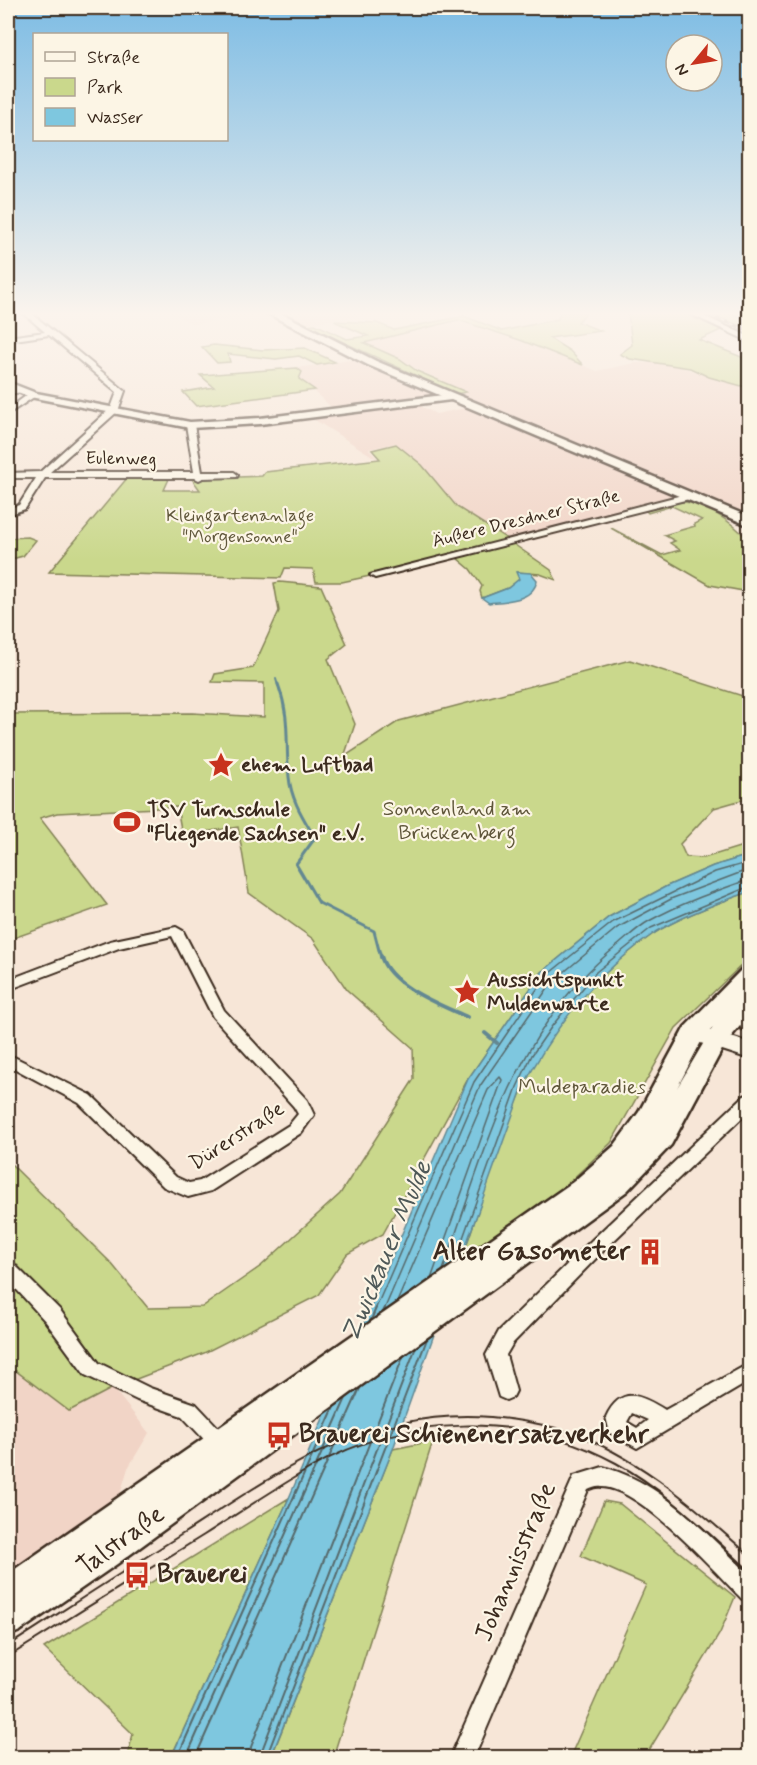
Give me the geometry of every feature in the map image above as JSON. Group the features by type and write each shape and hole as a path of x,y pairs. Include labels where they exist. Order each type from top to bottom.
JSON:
{"main road":[{"name":"Äußere Dresdner Straße","path":"445,394 711,507 748,526"},
{"path":"227,1452 259,1419 543,1218 605,1170 637,1135 704,1036 750,974"},
{"path":"227,1452 526,1250 618,1184 662,1138 704,1036 747,1010"},
{"path":"704,1036 750,1040"},
{"path":"704,1036 750,1052"},
{"name":"Talstraße","path":"8,1594 227,1452"},
{"name":"Talstraße","path":"8,1619 105,1553 227,1452"}],"street":[{"path":"11,512 22,507 43,474 111,412 119,394"},
{"path":"8,412 33,395 111,412 190,424 260,421 451,397"},
{"path":"190,424 199,477"},
{"name":"Eulenweg","path":"8,476 43,474 199,477 234,475"},
{"name":"Äußere Dresdner Straße","path":"375,575 686,497"},
{"name":"Dürerstraße","path":"8,985 115,944 176,931 218,1013 301,1104 306,1115 295,1129 205,1186 188,1190 170,1182 85,1099 8,1059"},
{"path":"506,1391 496,1355 506,1337 599,1244 750,1100"},
{"path":"8,1269 53,1316 92,1369 144,1394 189,1410 227,1452"},
{"path":"665,1420 750,1371"},
{"name":"Johannisstraße","path":"462,1758 580,1483 603,1477 630,1485 660,1507 750,1591"}],"shaded area":[{"path":"317,394 433,394 430,399 336,411"},
{"path":"456,394 749,394 749,515"},
{"path":"417,404 436,414 466,408 682,497 509,540 457,507 422,465 396,443 369,449 377,459 310,417"},
{"path":"16,1371 69,1411 113,1388 149,1433 128,1468 119,1498 8,1575 8,1376"}],"green space":[{"path":"185,394 283,394 196,406"},
{"name":"Kleingartenanlage \"Morgensonne\"","path":"396,444 422,465 457,507 509,540 412,567 342,582 316,582 313,569 285,568 281,578 49,572 128,477 169,479 164,490 200,490 192,479 262,476 265,472 380,459 372,450"},
{"path":"675,502 685,502 706,508 726,520 749,541 749,592 710,585 611,528 662,555 680,550 670,543 675,541 664,535 695,526 694,524 702,520 672,506 648,513 645,510"},
{"path":"28,537 36,540 23,556 8,560 8,538"},
{"path":"512,543 551,570 556,580 540,574 517,572 520,579 508,588 482,598 480,591 482,586 470,569 457,558"},
{"name":"Sonnenland am Brückenberg","path":"274,583 321,586 347,644 328,659 355,724 344,757 399,721 630,660 749,698 749,798 714,808 680,844 686,857 704,858 749,844 749,855 713,866 667,886 609,917 542,972 468,1079 383,1234 347,1254 319,1295 204,1353 113,1388 69,1411 16,1371 8,1376 8,1161 111,1263 148,1308 202,1307 261,1266 340,1194 414,1079 413,1048 347,990 313,939 249,893 238,827 182,835 177,807 57,813 40,818 107,905 8,940 8,714 192,713 264,717 264,683 212,682 215,674 253,668 279,611"},
{"name":"Muldeparadies","path":"749,892 749,958 676,1028 611,1143 565,1186 462,1258 514,1109 546,1043 572,1008 603,975 653,934 687,916"},
{"path":"433,1441 333,1757 271,1758 393,1449"},
{"path":"289,1498 171,1757 127,1757 133,1734 44,1648"},
{"path":"604,1501 620,1504 735,1597 720,1633 645,1757 570,1757 646,1585 581,1556"}],"water":[{"path":"516,572 531,573 537,580 531,592 518,599 503,602 489,603 482,598 508,588 519,579"},
{"path":"749,855 749,892 675,922 653,934 633,949 613,966 578,1003 534,1066 522,1089 393,1449 271,1757 171,1758 289,1498 468,1079 542,972 609,917 667,886 713,866"}],"waterway":[{"path":"276,679 278,686"},
{"path":"278,684 285,709 292,794 315,838 296,864 319,903 374,931 381,958"},
{"path":"381,956 386,967 405,985 430,1000 467,1017"},
{"path":"485,1033 497,1043"}],"tram line":[{"path":"8,1646 292,1466 366,1433 406,1422 447,1417 491,1417 536,1423 569,1432 604,1447 627,1459 670,1488 750,1556"},
{"path":"8,1657 312,1467 348,1449 386,1437 424,1429 464,1426 503,1427 542,1434 580,1446 616,1463 652,1486 686,1513 750,1571"}],"place":[{"name":"ehem. Luftbad","path":"221,765"},
{"name":"TSV Turnschule \"Fliegende Sachsen\" e.V.","path":"127,822"},
{"name":"Aussichtspunkt Muldenwarte","path":"467,992"},
{"name":"Alter Gasometer","path":"650,1252"},
{"name":"Brauerei Schienenersatzverkehr","path":"279,1435"},
{"name":"Brauerei","path":"137,1575"}],"water label":[{"name":"Zwickauer Mulde","path":"387,1251"}]}
